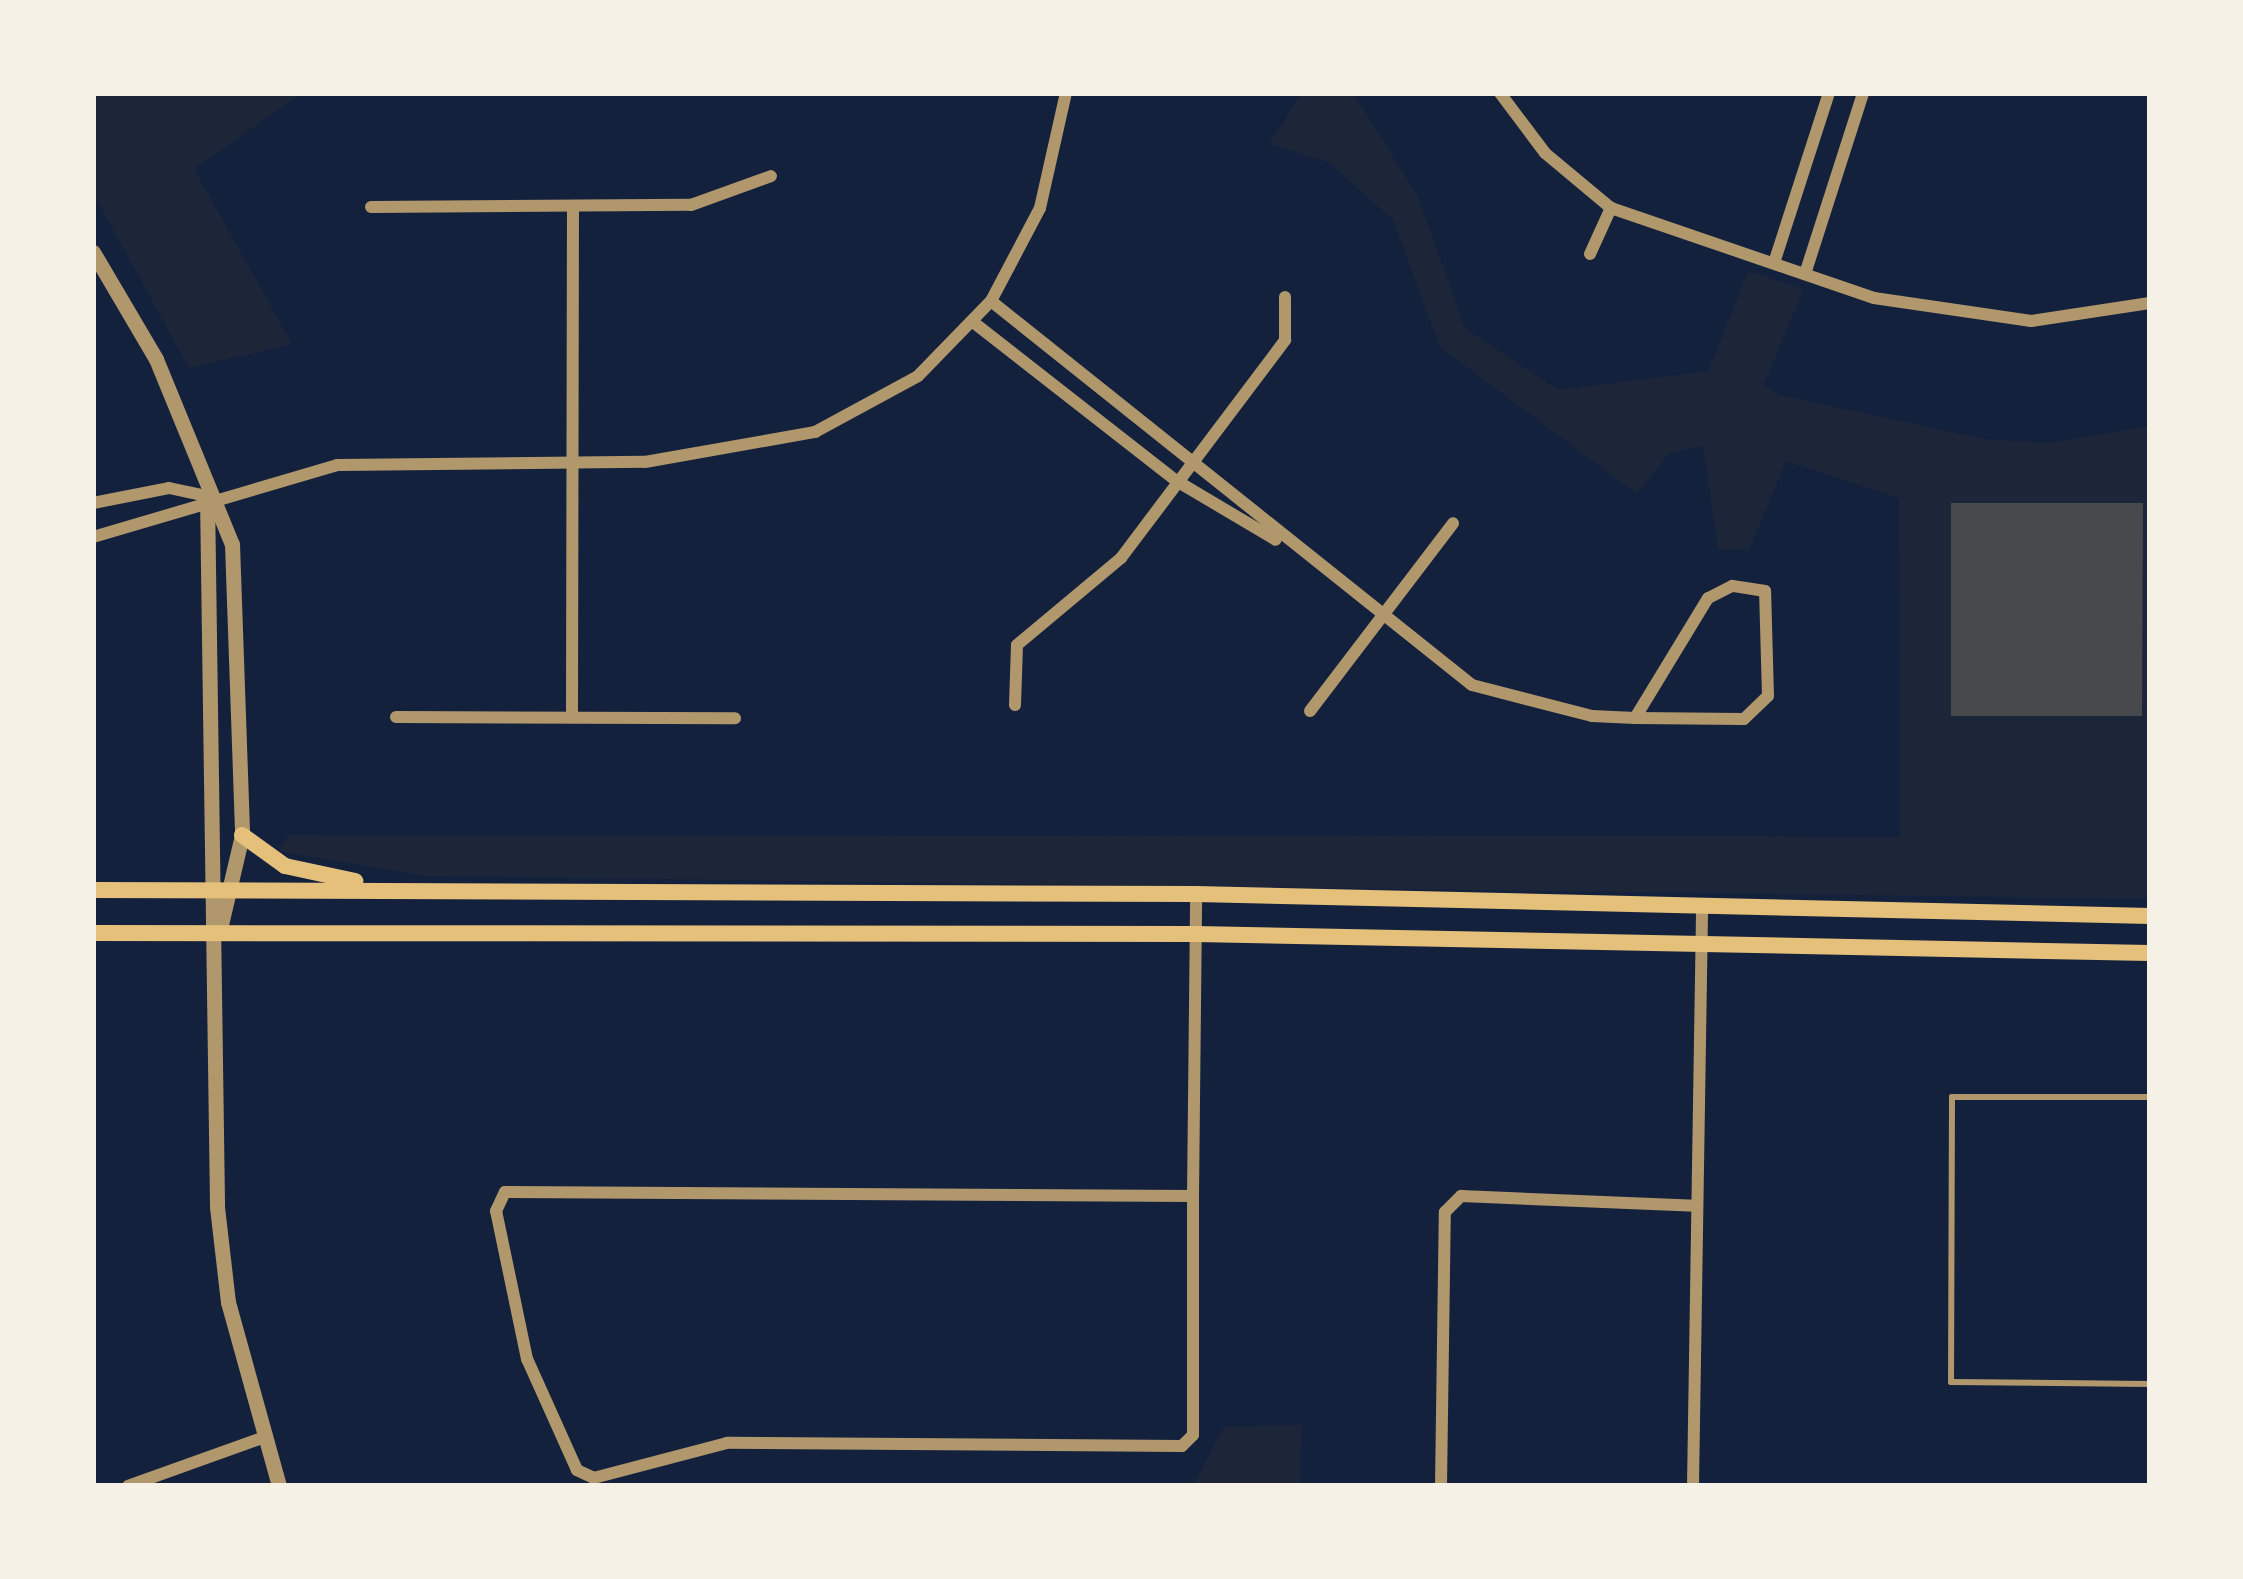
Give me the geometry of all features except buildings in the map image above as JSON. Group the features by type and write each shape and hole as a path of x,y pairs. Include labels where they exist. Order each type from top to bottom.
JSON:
{"main road":[{"path":"242,835 285,866 386,887"},
{"path":"93,890 386,887 1196,894 1702,912 2150,916"},
{"path":"93,933 1196,934 1702,949 2150,953"}],"street":[{"path":"93,537 176,520 207,496 337,466 727,455 815,432 918,376 991,301 1040,208 1066,93"},
{"path":"1500,93 1557,166 1611,208 1805,274 1986,320 2150,303"},
{"path":"1774,263 1829,93"},
{"path":"1805,274 1863,93"},
{"path":"371,207 573,211 691,206 771,176"},
{"path":"1591,254 1611,208"},
{"path":"572,716 573,211"},
{"path":"93,252 156,359 207,496 232,544 242,835 237,891 219,933"},
{"path":"1015,705 1017,645 1121,558 1183,469 1285,340 1285,296"},
{"path":"991,301 1183,469 1276,540"},
{"path":"973,322 1183,469 1472,686 1528,705 1635,718 1744,718 1768,696 1765,592 1732,586 1708,598 1635,718"},
{"path":"93,502 169,488 207,496"},
{"path":"207,496 206,890 219,933 217,1207 262,1438 279,1486"},
{"path":"1310,711 1453,523"},
{"path":"396,717 735,718"},
{"path":"1193,1196 505,1192 496,1211 527,1358 577,1470 595,1478 728,1443 1182,1446 1193,1435 1196,894"},
{"path":"1693,1486 1702,912"},
{"path":"1442,1486 1445,1212 1461,1196 1695,1206"},
{"path":"128,1486 262,1438"}],"lane":[{"path":"2150,1097 1952,1096 1951,1382 2150,1384"}],"shaded area":[{"path":"93,93 302,93 194,169 292,344 189,368 93,193"},
{"path":"1302,93 1353,93 1418,197 1465,328 1558,390 1708,371 1748,271 1803,289 1764,385 1779,395 1984,439 2048,443 2150,426 2150,899 426,876 279,851 288,835 1900,837 1899,498 1786,461 1749,550 1718,549 1703,446 1669,453 1637,494 1440,347 1393,220 1329,162 1269,144"},
{"path":"1302,1425 1299,1486 1192,1486 1224,1427"}]}
